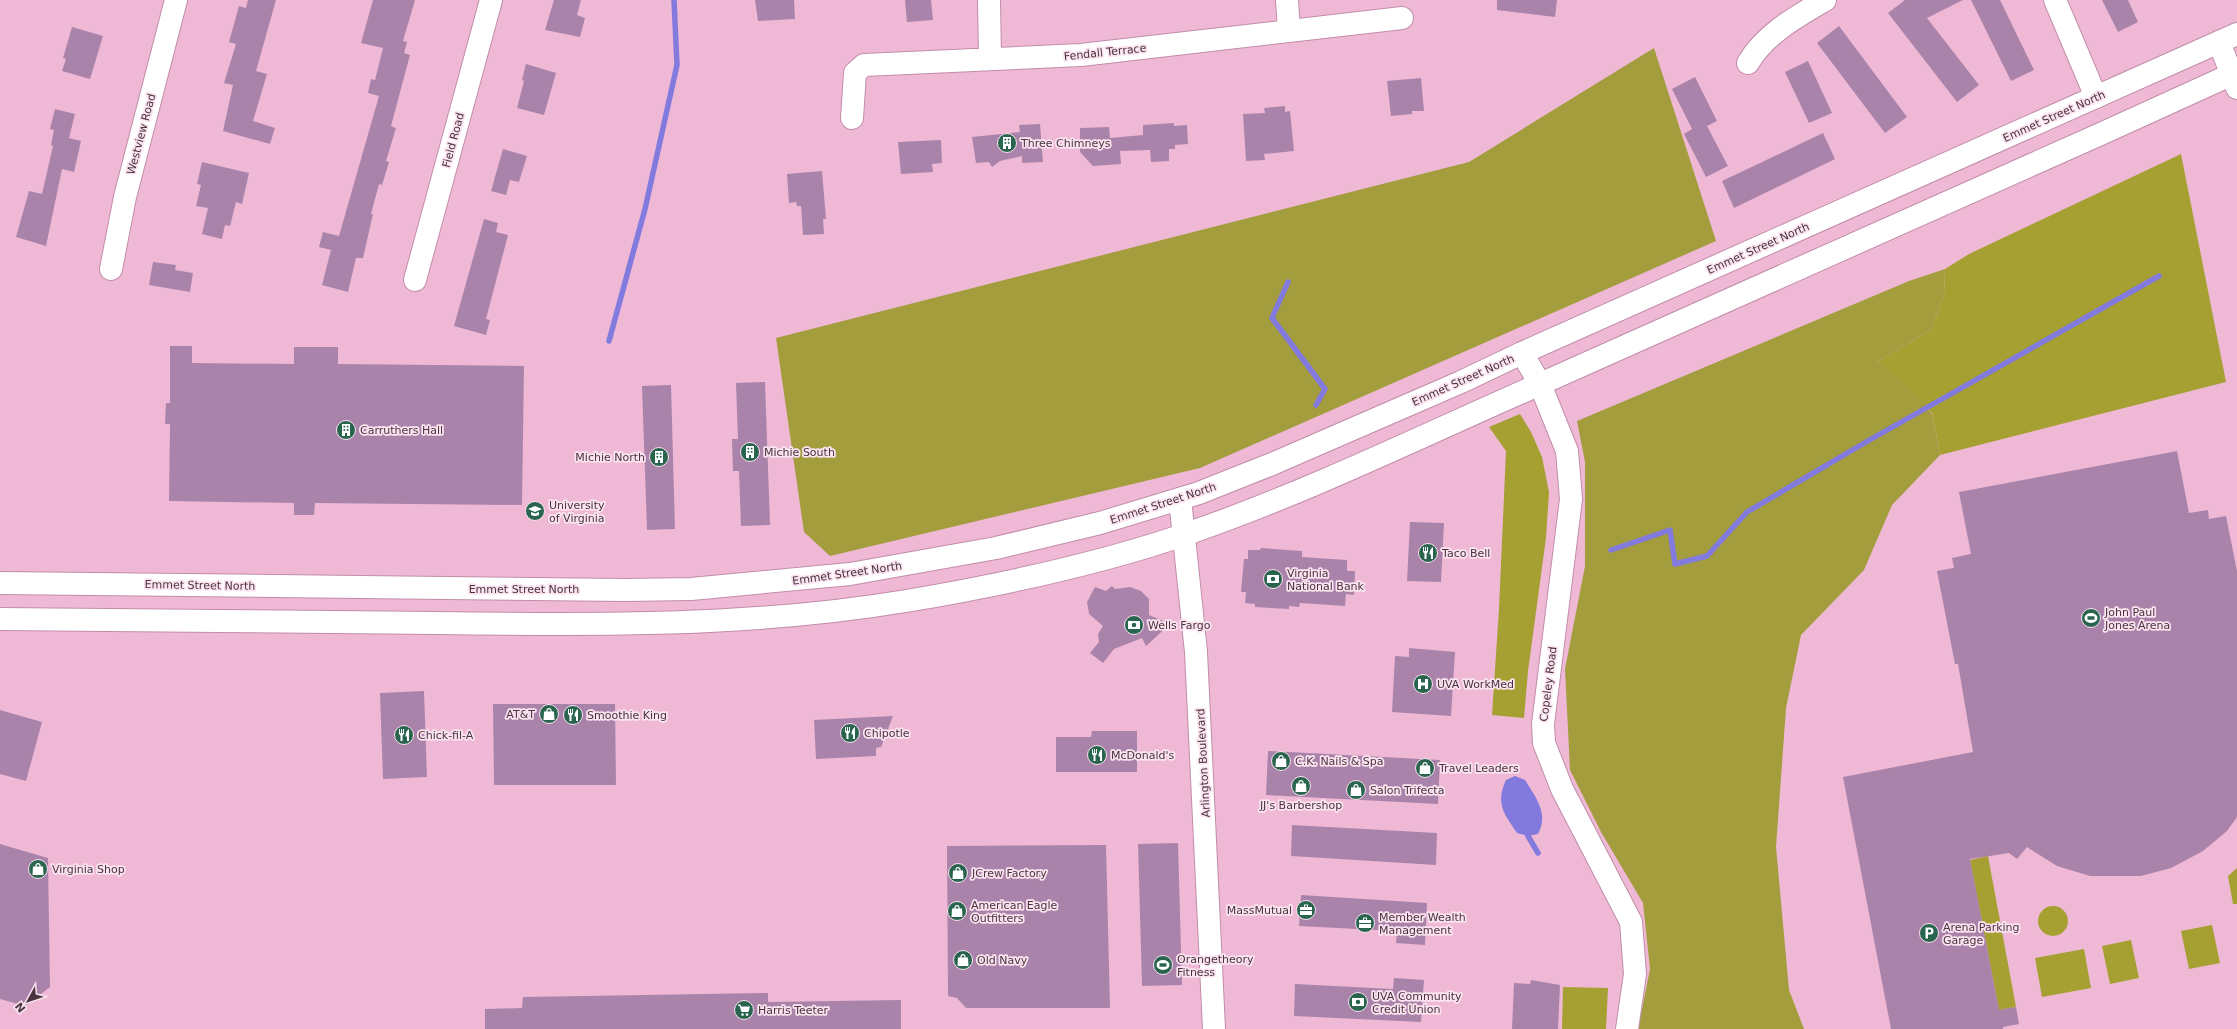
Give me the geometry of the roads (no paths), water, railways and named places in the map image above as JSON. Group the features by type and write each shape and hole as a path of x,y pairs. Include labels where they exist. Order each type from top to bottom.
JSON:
{"main road":[{"name":"Westview Road","path":"111,269 125,197 176,0"},
{"name":"Field Road","path":"415,280 491,0"},
{"path":"989,0 990,58"},
{"path":"1288,0 1289,31"},
{"path":"1748,64 1757,49 1769,36 1825,0"},
{"path":"2055,0 2096,97"},
{"name":"Fendall Terrace","path":"852,118 855,73 864,65 990,58 1082,56 1402,18"},
{"path":"0,619 602,625 717,622 812,614 911,600 1012,581 1115,555 1184,535 1245,513 1393,450 2236,78 2228,38"},
{"name":"Emmet Street North","path":"0,583 626,590 691,589 842,575 930,561 996,548 1100,523 1180,499 1287,457 1454,386 1522,353 2228,38"},
{"name":"Copeley Road","path":"1522,353 1540,384 1567,451 1571,499 1543,724 1544,743 1562,789 1631,922 1635,974 1627,1029"},
{"name":"Arlington Boulevard","path":"1180,499 1196,652 1214,1029"}],"waterway":[{"path":"609,341 645,209 677,65 674,0"},
{"path":"1611,550 1670,530 1675,564 1707,556 1747,512 1866,442 2159,276"},
{"path":"1288,282 1272,318 1325,389 1316,405"},
{"path":"1528,836 1538,853"}],"place":[{"name":"Three Chimneys","path":"1007,143"},
{"name":"Carruthers Hall","path":"346,430"},
{"name":"Michie South","path":"750,452"},
{"name":"Michie North","path":"659,457"},
{"name":"University of Virginia","path":"535,511"},
{"name":"Taco Bell","path":"1428,553"},
{"name":"Virginia National Bank","path":"1273,579"},
{"name":"John Paul Jones Arena","path":"2091,618"},
{"name":"Wells Fargo","path":"1134,625"},
{"name":"UVA WorkMed","path":"1423,684"},
{"name":"AT&T","path":"549,714"},
{"name":"Smoothie King","path":"573,715"},
{"name":"Chipotle","path":"850,733"},
{"name":"Chick-fil-A","path":"404,735"},
{"name":"McDonald's","path":"1097,755"},
{"name":"C.K. Nails & Spa","path":"1281,761"},
{"name":"Travel Leaders","path":"1425,768"},
{"name":"JJ's Barbershop","path":"1301,786"},
{"name":"Salon Trifecta","path":"1356,790"},
{"name":"Virginia Shop","path":"38,869"},
{"name":"JCrew Factory","path":"958,873"},
{"name":"MassMutual","path":"1306,910"},
{"name":"American Eagle Outfitters","path":"957,911"},
{"name":"Member Wealth Management","path":"1365,923"},
{"name":"Arena Parking Garage","path":"1929,933"},
{"name":"Old Navy","path":"963,960"},
{"name":"Orangetheory Fitness","path":"1163,965"},
{"name":"UVA Community Credit Union","path":"1358,1002"},
{"name":"Harris Teeter","path":"744,1010"}]}
